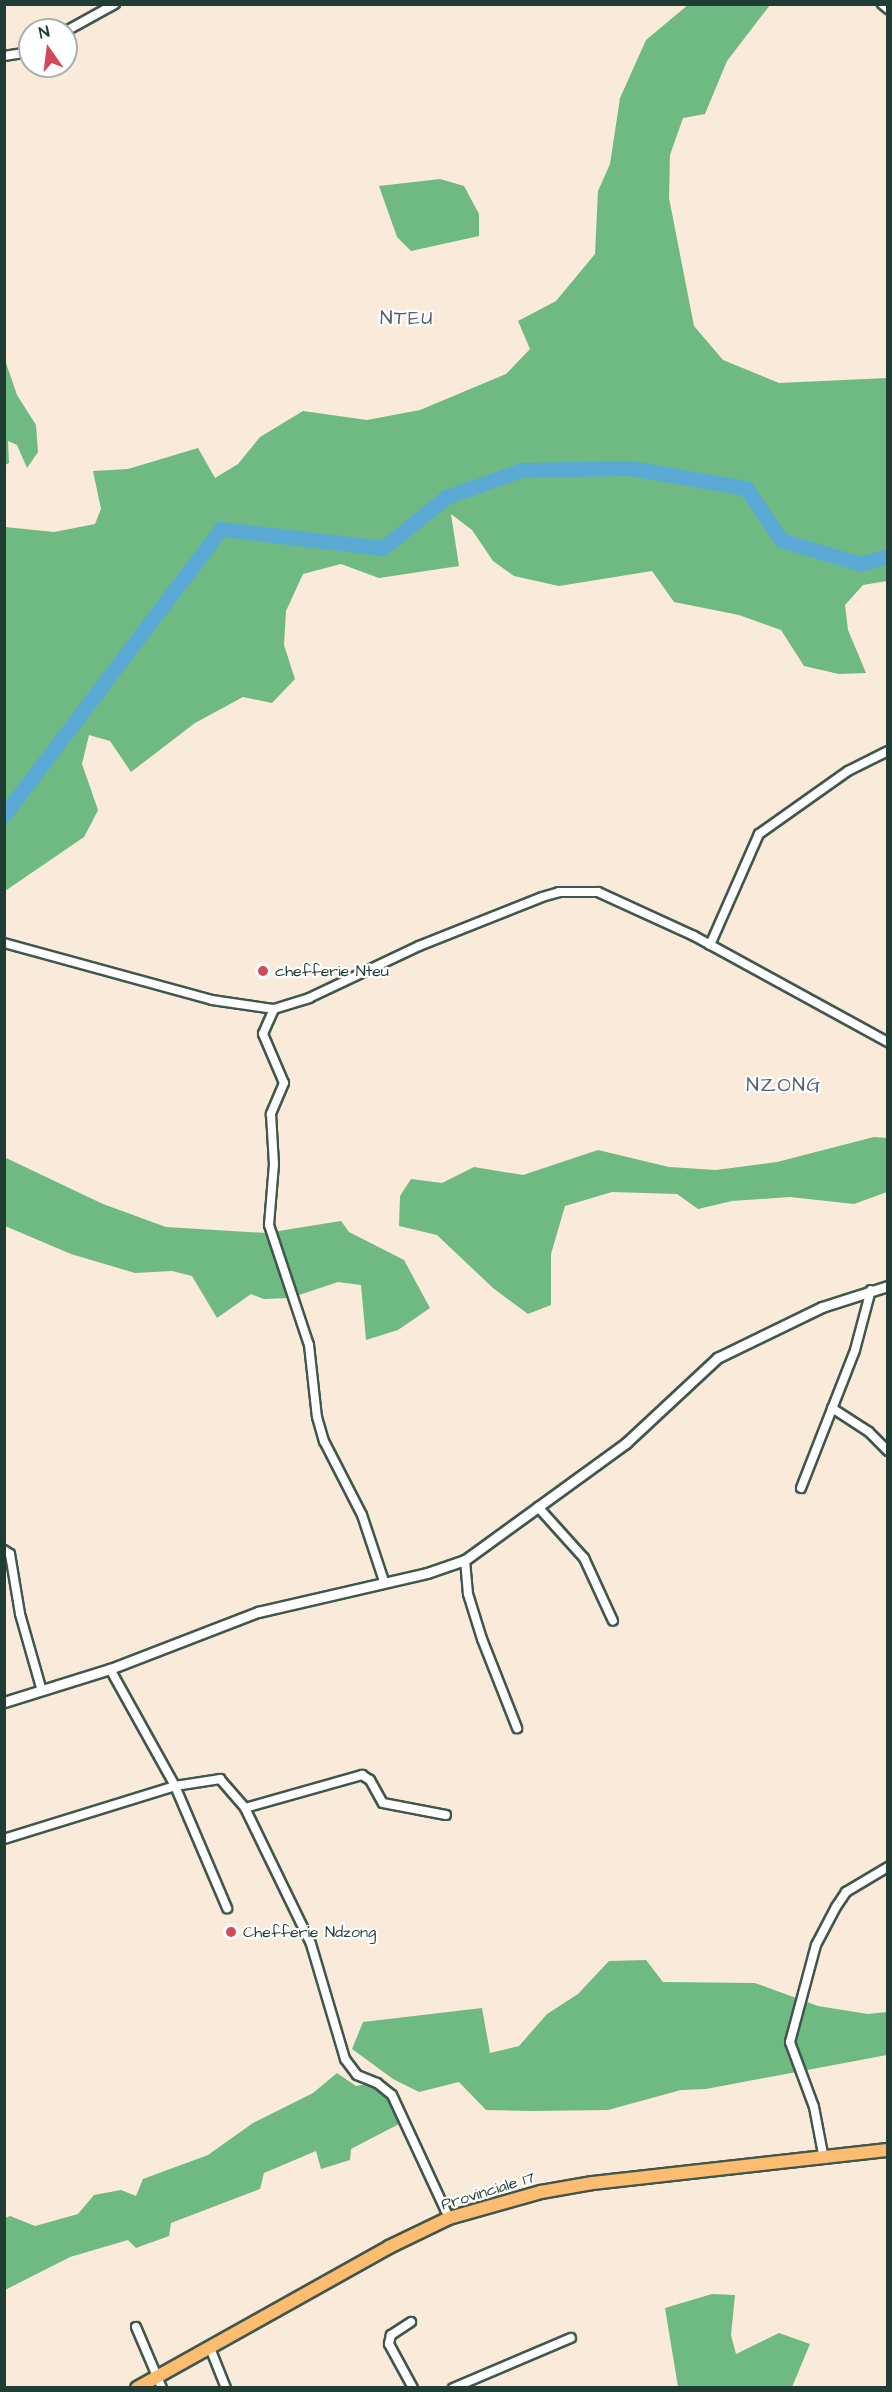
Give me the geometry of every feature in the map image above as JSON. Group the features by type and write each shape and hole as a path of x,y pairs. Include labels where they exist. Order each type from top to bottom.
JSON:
{"main road":[{"name":"Provinciale 17","path":"137,2388 160,2382 210,2348 389,2247 450,2218 532,2194 592,2183 824,2159 888,2150"}],"street":[{"path":"78,24 115,4"},
{"path":"882,4 888,9"},
{"path":"710,945 759,834 848,771 888,751"},
{"path":"4,943 212,1000 274,1009 309,998 440,938 559,892 598,892 619,899 710,945 888,1042"},
{"path":"274,1009 263,1034 284,1083 271,1114 274,1164 269,1225 309,1345 317,1417 324,1442 362,1515 384,1581"},
{"path":"4,1702 110,1669 258,1612 384,1581 427,1573 465,1560 626,1443 717,1358 822,1307 888,1286"},
{"path":"801,1488 855,1350 871,1290"},
{"path":"832,1408 869,1432 888,1450"},
{"path":"538,1507 584,1558 613,1621"},
{"path":"4,1550 10,1554 20,1614 42,1691"},
{"path":"465,1560 468,1594 482,1639 517,1728"},
{"path":"110,1669 174,1786 227,1908"},
{"path":"245,1808 362,1774 370,1780 383,1803 446,1815"},
{"path":"4,1839 174,1786 220,1779 245,1808 311,1944 345,2059 357,2075 377,2083 392,2095 450,2218"},
{"path":"824,2159 814,2107 790,2042 816,1945 836,1907 846,1892 888,1867"},
{"path":"411,2322 391,2335 388,2344 413,2388"},
{"path":"136,2327 160,2382"},
{"path":"453,2388 571,2338"},
{"path":"210,2348 226,2388"}],"green space":[{"path":"689,4 770,5 727,61 705,114 683,118 670,155 669,198 694,326 723,360 779,383 887,378 887,581 863,585 845,605 848,630 866,673 839,674 804,666 781,630 739,615 674,602 652,571 559,586 514,576 493,561 472,530 451,514 459,566 379,578 341,564 303,574 286,611 284,645 295,679 272,703 243,697 195,723 131,772 110,741 89,735 82,764 98,810 84,837 5,891 5,527 54,532 95,524 101,509 93,471 128,469 198,448 215,478 238,464 260,437 303,411 367,420 420,410 506,374 530,349 518,321 556,301 595,254 598,191 610,164 620,98 646,40"},
{"path":"440,179 464,186 479,214 479,236 411,251 397,237 379,186"},
{"path":"5,360 17,395 36,425 38,452 27,468 17,445 8,441 9,463 5,465"},
{"path":"874,1137 887,1138 887,1192 854,1204 790,1197 732,1201 698,1209 677,1194 612,1192 565,1206 551,1254 551,1305 528,1314 493,1288 437,1235 399,1226 400,1196 411,1179 442,1183 474,1167 523,1175 598,1150 669,1167 716,1170 777,1162"},
{"path":"4,1157 103,1204 166,1227 266,1233 341,1221 349,1232 404,1260 430,1308 398,1330 366,1340 361,1285 338,1282 290,1298 264,1299 251,1294 217,1318 192,1276 172,1271 135,1273 71,1254 5,1226"},
{"path":"646,1960 663,1982 755,1983 818,2006 868,2014 887,2012 887,2055 706,2089 681,2090 608,2110 532,2111 486,2110 459,2082 419,2092 393,2079 352,2049 363,2022 482,2008 490,2053 519,2046 547,2014 578,1994 609,1961"},
{"path":"337,2073 356,2086 368,2084 381,2091 391,2102 399,2124 351,2149 350,2160 321,2169 316,2151 264,2173 260,2189 171,2223 169,2236 136,2248 128,2240 70,2257 5,2290 5,2218 10,2216 35,2226 78,2214 94,2195 121,2190 136,2196 143,2179 208,2155 253,2123 313,2093"},
{"path":"712,2294 735,2295 731,2335 736,2354 779,2333 810,2344 792,2387 678,2387 665,2308"}],"waterway":[{"path":"4,815 221,529 383,548 446,497 522,470 630,468 746,488 781,540 861,564 888,556"}],"place":[{"name":"chefferie Nteu","path":"263,971"},
{"name":"Chefferie Ndzong","path":"231,1932"}],"district":[{"name":"NTEU","path":"407,318"},
{"name":"NZONG","path":"784,1085"}]}
